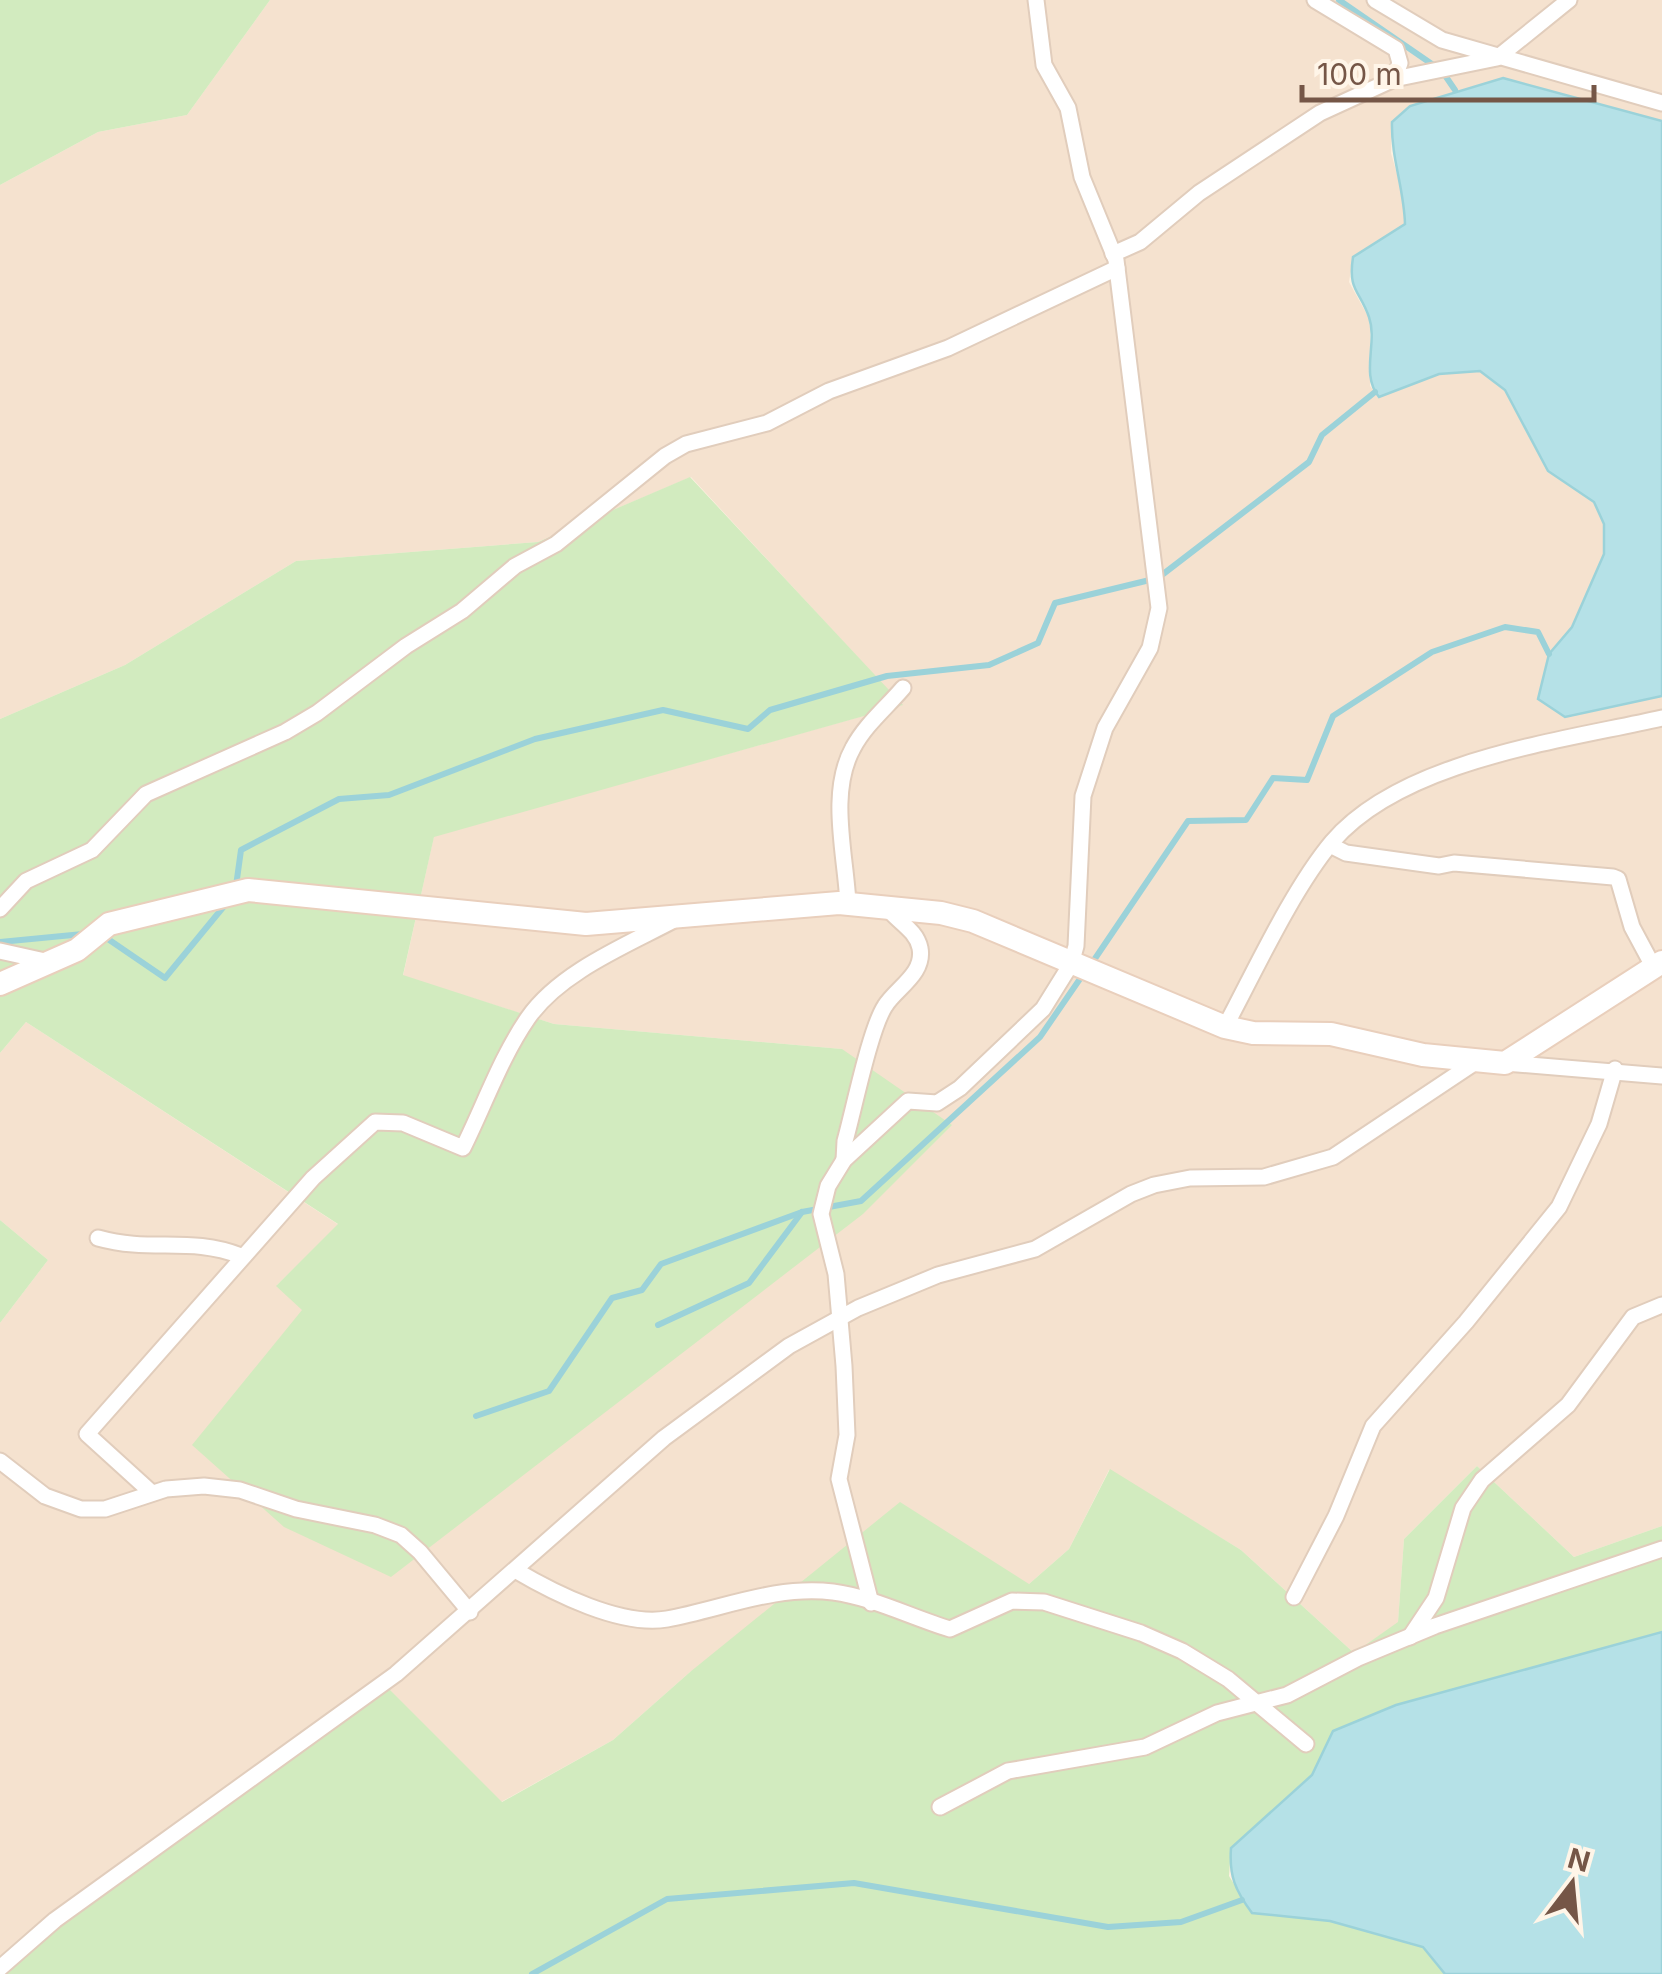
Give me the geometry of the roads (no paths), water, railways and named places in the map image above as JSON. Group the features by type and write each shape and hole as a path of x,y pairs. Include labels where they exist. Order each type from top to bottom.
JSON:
{"street":[{"path":"870,1603 839,1479 847,1435 836,1274 822,1214 828,1186 844,1160 908,1101 937,1102 960,1088 1043,1009 1070,964 1076,946 1083,796 1105,728 1150,648 1159,608 1115,261 1082,177 1068,108 1044,64 1036,0"},
{"path":"1315,0 1396,49 1400,63 1394,79"},
{"path":"1375,0 1442,40 1662,103"},
{"path":"0,909 26,881 92,850 146,794 286,732 317,713 406,646 462,611 515,566 556,544 665,456 686,444 766,422 829,391 948,348 1115,261 1199,193 1320,113 1394,79 1498,58 1524,41 1569,0"},
{"path":"848,904 842,778 851,751 866,728 903,688"},
{"path":"1225,1027 1330,845 1361,814 1397,790 1482,762 1662,718"},
{"path":"1330,845 1346,853 1439,866 1454,863 1618,879 1632,927 1658,965 1505,1063"},
{"path":"0,984 52,962 110,924 248,890 586,924 780,906 886,906 972,922 1225,1027 1253,1033 1331,1034 1474,1064 1615,1069 1662,1076"},
{"path":"844,1160 845,1141 875,1027 886,1004 916,970 920,950 912,930 886,906"},
{"path":"152,1493 86,1434 241,1256 313,1178 375,1122 403,1123 440,1142 463,1148 530,1014 624,944 678,918"},
{"path":"0,951 52,962"},
{"path":"0,1968 55,1920 396,1674 677,1428 788,1346 838,1319 938,1275 1035,1249 1131,1194 1154,1186 1190,1178 1264,1177 1333,1157 1474,1064"},
{"path":"1294,1598 1374,1426 1560,1207 1600,1124 1615,1069"},
{"path":"98,1238 134,1248 202,1244 241,1256"},
{"path":"1410,1637 1436,1598 1463,1508 1482,1480 1568,1406 1634,1317 1660,1302"},
{"path":"0,1462 45,1496 81,1509 105,1509 152,1493 204,1486 240,1490 296,1509 375,1525 410,1543 470,1612"},
{"path":"940,1807 1008,1771 1144,1747 1184,1726 1256,1700 1287,1695 1410,1637 1662,1549"},
{"path":"516,1570 552,1591 610,1613 663,1620 720,1603 780,1594 833,1592 950,1629 1012,1601 1044,1602 1182,1650 1256,1700 1306,1744"}],"water":[{"path":"1503,78 1662,121 1662,696 1565,717 1538,699 1549,654 1572,627 1604,554 1604,524 1594,502 1548,471 1505,390 1480,371 1439,374 1379,397 1371,378 1369,317 1352,277 1353,257 1405,224 1392,122 1410,106"},
{"path":"1662,1632 1662,1974 1445,1974 1423,1947 1330,1921 1252,1913 1246,1905 1232,1875 1231,1848 1312,1775 1333,1731 1396,1705"}],"waterway":[{"path":"1339,0 1442,71 1455,90"},
{"path":"236,886 241,850 339,799 389,795 535,739 663,710 748,729 770,710 887,676 989,665 1038,643 1055,603 1158,578 1309,462 1322,435 1375,392"},
{"path":"1092,963 1188,821 1246,820 1273,778 1307,780 1333,716 1432,652 1505,627 1538,632 1549,654"},
{"path":"105,937 165,978 225,905"},
{"path":"0,942 83,934"},
{"path":"476,1416 549,1391 612,1298 642,1290 661,1264 802,1212 861,1201 1040,1037 1084,973"},
{"path":"658,1325 749,1283 802,1212"},
{"path":"532,1974 667,1899 854,1883 1108,1927 1181,1922 1242,1900"}]}
